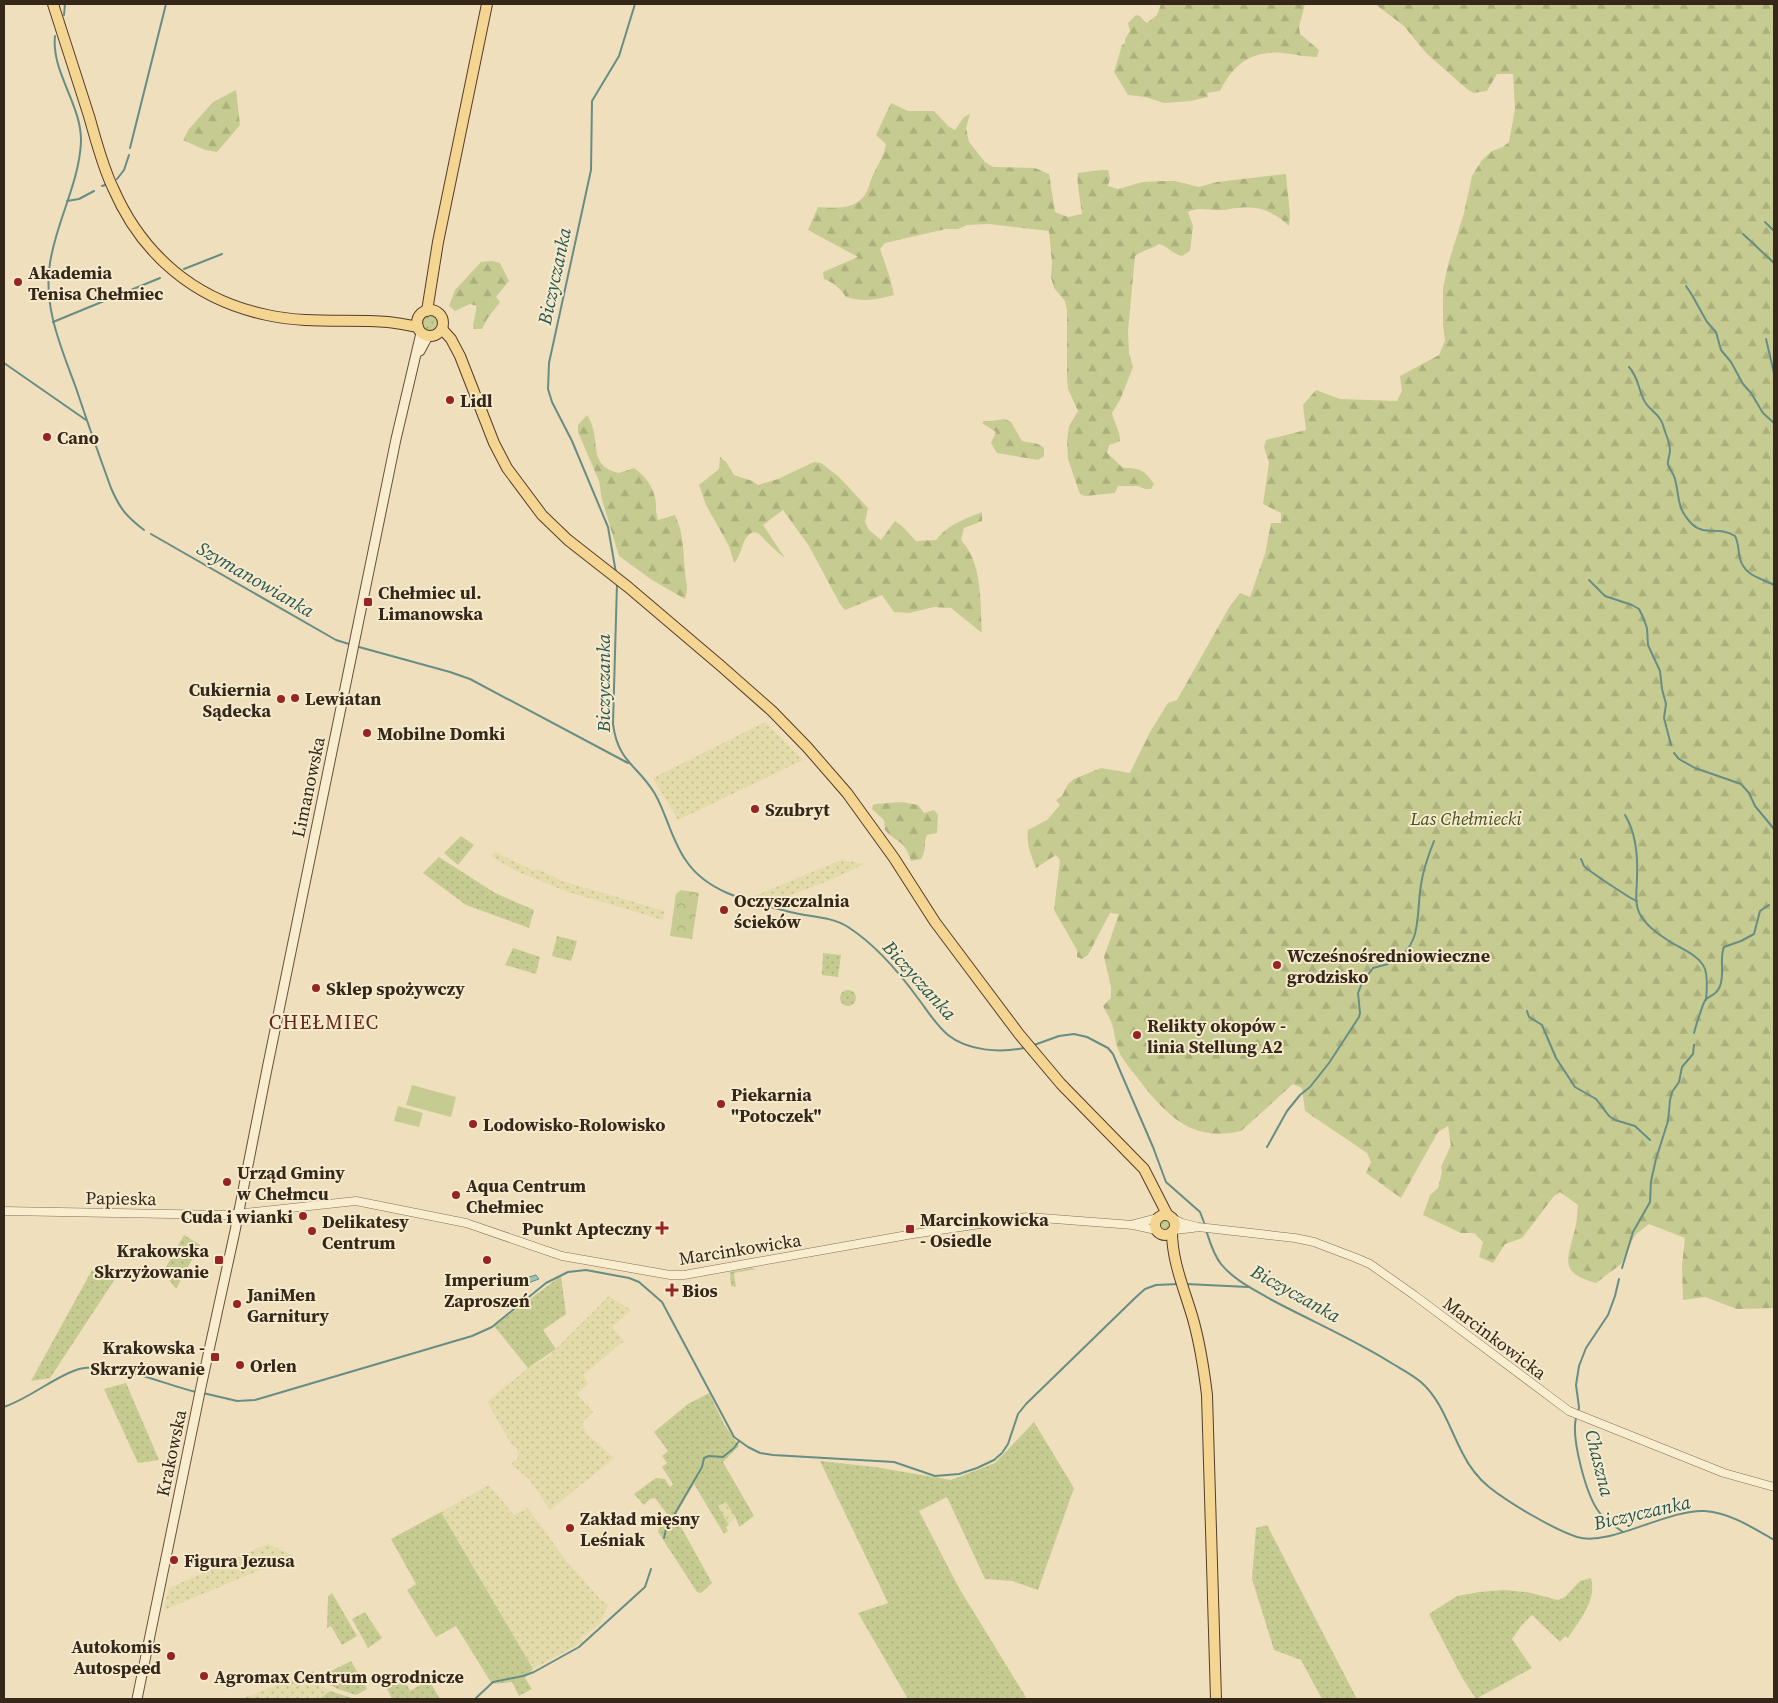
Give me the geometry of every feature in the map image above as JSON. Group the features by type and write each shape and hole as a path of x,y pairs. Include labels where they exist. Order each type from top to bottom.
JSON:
{"main road":[{"path":"53,4 112,186 127,216 151,250 183,278 224,302 267,315 306,321 388,322 427,330 454,346 465,367 494,443 507,468 542,515 562,535 702,649 772,711 807,746 847,793 894,858 945,937 1019,1034 1061,1084 1135,1159 1151,1180 1164,1217 1175,1224 1166,1232"},
{"path":"431,311 433,276 438,242 487,4"},
{"path":"431,311 442,317 443,323 427,330 421,314 431,311"},
{"name":"Limanowska","path":"239,1214 285,979 412,367 427,330"},
{"name":"Krakowska","path":"137,1699 200,1391 239,1214"},
{"path":"1164,1217 1154,1225 1166,1232 1175,1258 1198,1338 1206,1380 1216,1699"}],"street":[{"name":"Marcinkowicka","path":"239,1214 356,1201 466,1223 562,1256 670,1275 684,1275 913,1234 1028,1217 1133,1225 1166,1232 1198,1227"},
{"name":"Papieska","path":"4,1211 239,1214"},
{"name":"Marcinkowicka","path":"1133,1225 1164,1217 1198,1227 1314,1242 1347,1254 1370,1264 1414,1295 1556,1402 1578,1414 1724,1473 1774,1487"}],"shaded area":[{"path":"765,722 803,760 678,820 653,778"},
{"path":"495,852 534,871 537,869 562,881 664,911 663,920 565,891 516,871 491,856"},
{"path":"841,860 864,864 833,879 773,902 755,896"},
{"path":"609,1296 631,1310 612,1327 624,1341 583,1375 588,1384 577,1394 593,1412 582,1423 586,1433 614,1458 550,1510 529,1479 511,1464 518,1458 517,1448 512,1445 487,1402 528,1368 547,1358"},
{"path":"489,1485 514,1515 528,1508 567,1562 600,1599 608,1605 600,1624 580,1638 583,1642 533,1669 441,1512"},
{"path":"726,1501 736,1518 728,1524 718,1506"},
{"path":"268,1544 294,1556 164,1610 169,1588"},
{"path":"313,1671 320,1685 330,1691 319,1699 241,1699"}],"green space":[{"path":"1161,4 1305,4 1299,27 1300,34 1319,50 1317,57 1282,53 1261,54 1237,66 1220,91 1207,93 1208,97 1190,101 1164,103 1145,97 1128,95 1114,72 1122,45 1125,43 1125,39 1130,31 1128,23 1136,15 1140,16 1147,23 1157,15"},
{"name":"Las Chełmiecki","path":"1375,4 1774,4 1774,1308 1737,1309 1705,1297 1683,1300 1682,1265 1685,1238 1649,1224 1635,1235 1621,1264 1596,1283 1577,1275 1572,1271 1568,1259 1576,1226 1578,1205 1560,1192 1554,1196 1522,1238 1505,1244 1493,1263 1479,1257 1483,1242 1474,1233 1461,1233 1423,1215 1430,1195 1438,1188 1442,1172 1441,1167 1451,1145 1448,1126 1438,1132 1401,1198 1366,1173 1371,1162 1367,1153 1305,1111 1302,1088 1293,1084 1241,1131 1225,1134 1210,1133 1185,1125 1163,1108 1125,1062 1118,1050 1112,1024 1103,1006 1111,998 1111,987 1104,957 1119,914 1110,913 1088,955 1082,959 1077,957 1077,950 1054,910 1060,860 1056,855 1036,868 1028,845 1028,830 1047,820 1060,805 1056,800 1062,796 1068,784 1074,779 1101,768 1130,773 1150,732 1168,703 1177,700 1230,606 1240,593 1250,597 1265,554 1271,523 1281,523 1281,513 1263,504 1269,463 1264,447 1266,440 1306,430 1303,405 1316,390 1340,399 1397,401 1402,391 1400,376 1439,355 1445,341 1443,288 1449,261 1464,213 1472,176 1482,160 1492,151 1503,147 1509,142 1515,109 1513,74 1497,74 1487,91 1473,93 1426,53 1404,26"},
{"path":"236,90 240,125 217,152 205,150 183,140 189,129 213,102"},
{"path":"891,103 908,111 934,111 948,126 955,130 964,117 970,114 966,128 969,142 985,162 993,167 1035,168 1049,174 1055,212 1068,217 1082,214 1078,173 1108,170 1110,178 1108,186 1118,189 1143,182 1165,181 1175,181 1199,187 1217,182 1286,174 1290,215 1289,226 1272,213 1259,209 1245,207 1222,210 1196,209 1188,212 1193,226 1190,251 1182,256 1159,244 1135,256 1128,331 1129,353 1133,367 1120,400 1112,413 1120,441 1109,445 1107,453 1123,468 1138,469 1145,473 1154,484 1151,489 1138,486 1118,486 1115,493 1085,496 1080,494 1068,459 1067,441 1069,426 1078,411 1068,389 1067,311 1065,301 1054,288 1051,277 1052,263 1049,231 989,224 967,225 958,229 946,229 885,243 880,249 894,295 882,298 870,300 852,299 846,297 836,286 824,279 823,272 858,257 808,230 818,207 837,208 850,206 861,200 865,195 885,148 886,144 876,135"},
{"path":"492,261 500,263 509,281 496,297 500,302 482,329 474,329 473,325 477,306 470,304 455,311 449,306 455,290 481,262"},
{"path":"430,314 436,317 439,323 436,329 430,332 424,329 421,323 424,317"},
{"path":"587,415 592,424 596,450 602,464 619,473 634,468 646,479 652,488 658,520 675,515 683,543 687,588 685,599 652,580 619,556 602,500 599,481 578,432 578,425"},
{"path":"1005,419 1011,422 1022,441 1038,444 1044,448 1044,456 1038,460 997,453 991,443 996,432 982,423 984,421"},
{"path":"720,457 726,462 734,475 758,485 778,479 814,462 821,463 839,477 868,508 865,522 869,530 881,540 895,521 916,541 936,540 952,526 982,512 982,521 964,528 961,540 973,560 977,572 982,633 951,608 934,607 909,613 894,612 882,595 845,610 809,546 783,510 763,525 785,558 759,534 753,532 746,538 734,563 729,546 706,505 699,485 719,469"},
{"path":"902,802 918,805 924,813 934,810 938,815 937,833 927,835 921,859 911,861 903,845 885,830 884,820 872,809 873,805 876,804"},
{"path":"461,836 474,845 458,865 444,853"},
{"path":"439,857 495,893 534,910 529,928 466,905 423,873"},
{"path":"681,890 699,893 692,939 670,936 676,894"},
{"path":"557,936 577,941 571,961 552,956"},
{"path":"513,948 540,957 536,974 505,965"},
{"path":"823,953 841,955 838,977 822,975"},
{"path":"848,990 854,992 856,998 854,1004 848,1006 842,1004 840,998 842,992"},
{"path":"412,1085 456,1097 451,1117 406,1105"},
{"path":"398,1106 423,1113 419,1127 394,1121"},
{"path":"1164,1217 1169,1219 1171,1224 1169,1229 1164,1231 1159,1229 1157,1224 1159,1219"},
{"path":"184,1235 200,1245 176,1289 163,1272"},
{"path":"756,1269 734,1273 736,1287 731,1286 730,1272"},
{"path":"92,1270 115,1279 50,1378 31,1381"},
{"path":"561,1276 566,1314 543,1330 556,1349 528,1368 494,1326"},
{"path":"126,1383 159,1460 138,1463 104,1389"},
{"path":"709,1393 724,1424 739,1446 723,1462 754,1516 739,1527 726,1502 718,1506 729,1525 726,1527 728,1531 724,1534 694,1484 675,1516 712,1583 701,1593 697,1592 658,1532 660,1524 667,1514 655,1498 650,1499 644,1505 634,1494 656,1478 665,1479 670,1487 673,1484 662,1467 667,1463 662,1456 668,1451 654,1432 688,1404"},
{"path":"1034,1422 1074,1488 1038,1590 1012,1581 985,1579 947,1497 919,1511 959,1588 1027,1699 908,1699 858,1613 888,1603 820,1461 875,1467 951,1480 995,1463"},
{"path":"441,1512 533,1669 525,1678 532,1689 519,1696 512,1682 492,1684 456,1626 436,1637 407,1590 416,1584 391,1539"},
{"path":"1267,1525 1357,1699 1322,1699 1301,1660 1274,1650 1252,1579 1256,1528"},
{"path":"1591,1578 1592,1594 1590,1602 1568,1638 1565,1636 1560,1642 1532,1615 1512,1639 1532,1668 1476,1699 1463,1679 1429,1614 1457,1596 1479,1592 1503,1590 1527,1592 1558,1600 1565,1597 1580,1581"},
{"path":"332,1593 357,1636 342,1645 331,1626 327,1628 328,1597"},
{"path":"365,1612 382,1638 368,1648 352,1619"},
{"path":"351,1661 367,1689 356,1695 332,1686 321,1676"},
{"path":"401,1673 410,1691 429,1680 440,1699 392,1699 384,1682"},
{"path":"330,1691 355,1699 319,1699"}],"water":[{"path":"536,1275 539,1279 520,1286 518,1280"}],"waterway":[{"name":"Szymanowianka","path":"64,15 65,4"},
{"path":"130,148 166,4"},
{"name":"Biczyczanka","path":"616,573 608,527 572,441 552,402 548,389 549,363 591,170 592,101 619,56 635,4"},
{"name":"Szymanowianka","path":"55,36 58,63 77,115 81,142 76,173 57,233 50,263 48,279 51,311 59,342 111,488 124,512 144,530"},
{"path":"117,179 124,170 129,155"},
{"path":"67,201 79,199 94,191"},
{"path":"1765,222 1774,231"},
{"path":"1743,234 1774,263"},
{"path":"184,269 222,254"},
{"path":"53,322 160,278"},
{"path":"1686,286 1707,322 1716,332 1721,350 1731,362 1743,384 1763,413 1774,423"},
{"path":"1766,339 1774,373"},
{"path":"4,363 86,420"},
{"path":"1629,367 1636,378 1645,402 1659,417 1663,425 1670,447 1668,465 1674,477 1683,513 1697,528 1729,533 1735,536 1742,565 1754,576 1774,585"},
{"name":"Szymanowianka","path":"151,534 336,640 349,644"},
{"path":"1589,580 1605,596 1632,605 1639,609 1642,615 1647,628 1648,645 1660,671 1666,704 1664,718 1671,745"},
{"name":"Biczyczanka","path":"617,583 613,724 616,737 624,756 649,784 655,794 677,846 687,862 708,882 734,896 790,912 820,917 848,927 886,959 931,1017 948,1035 956,1040 984,1049 1015,1050 1024,1048"},
{"name":"Szymanowianka","path":"359,647 470,679 628,763"},
{"path":"1674,753 1679,759 1695,768 1741,784 1749,793 1755,806 1774,829"},
{"path":"1625,815 1632,829 1636,845 1636,899 1640,914 1657,932 1693,955 1702,964 1707,976 1706,1000"},
{"path":"1393,961 1403,955 1414,938 1423,874 1434,841"},
{"path":"1581,859 1584,866 1637,901"},
{"name":"Chaszna","path":"1694,1033 1706,999 1716,993 1720,986 1724,947 1754,934 1760,911 1769,905"},
{"path":"1267,1147 1287,1111 1300,1095 1310,1087 1329,1063 1359,1017 1358,993 1362,983 1373,968 1388,964"},
{"path":"1527,1011 1529,1017 1542,1025 1556,1058 1575,1087 1596,1099 1609,1116 1615,1120 1635,1126 1650,1140"},
{"name":"Biczyczanka","path":"1034,1045 1059,1036 1074,1034 1087,1037 1108,1048 1113,1054 1166,1182 1200,1212 1205,1225"},
{"name":"Chaszna","path":"1622,1268 1633,1232 1650,1202 1651,1181 1668,1121 1672,1092 1679,1082 1682,1067 1693,1054 1694,1045"},
{"name":"Biczyczanka","path":"1206,1230 1218,1260 1226,1270 1250,1288 1363,1346 1422,1383 1435,1398 1465,1458 1478,1476 1519,1508 1544,1522 1577,1537 1590,1539 1622,1533 1690,1512 1705,1511 1733,1518 1774,1540"},
{"path":"203,1393 237,1401 255,1400 472,1336 492,1327 546,1283 568,1272 586,1270 629,1278 639,1282 662,1302 734,1437 748,1447 760,1453 773,1455 894,1462 935,1476 959,1474 994,1460 1002,1453 1008,1444 1018,1414 1026,1404 1145,1289 1156,1285 1179,1284"},
{"name":"Chaszna","path":"1578,1413 1576,1385 1579,1366 1586,1348 1608,1315 1619,1279"},
{"path":"1186,1284 1248,1287"},
{"path":"4,1407 23,1399 58,1378 76,1370 89,1367 120,1370 196,1392"},
{"name":"Chaszna","path":"1576,1418 1575,1427 1578,1452 1589,1493 1601,1515 1623,1532"},
{"path":"664,1538 666,1529 702,1467 704,1458 709,1456 723,1457 739,1441"},
{"path":"475,1699 493,1682 534,1672 579,1647 645,1587 651,1569"}],"place":[{"name":"Akademia Tenisa Chełmiec","path":"18,282"},
{"name":"Lidl","path":"450,400"},
{"name":"Cano","path":"47,437"},
{"name":"Chełmiec ul. Limanowska","path":"368,602"},
{"name":"Lewiatan","path":"295,698"},
{"name":"Cukiernia Sądecka","path":"281,699"},
{"name":"Mobilne Domki","path":"367,733"},
{"name":"Szubryt","path":"755,809"},
{"name":"Oczyszczalnia ścieków","path":"724,910"},
{"name":"Wcześnośredniowieczne grodzisko","path":"1277,965"},
{"name":"Sklep spożywczy","path":"316,988"},
{"name":"Relikty okopów - linia Stellung A2","path":"1137,1035"},
{"name":"Piekarnia \"Potoczek\"","path":"721,1104"},
{"name":"Lodowisko-Rolowisko","path":"473,1124"},
{"name":"Urząd Gminy w Chełmcu","path":"227,1182"},
{"name":"Aqua Centrum Chełmiec","path":"456,1195"},
{"name":"Cuda i wianki","path":"303,1216"},
{"name":"Punkt Apteczny","path":"662,1228"},
{"name":"Marcinkowicka - Osiedle","path":"910,1229"},
{"name":"Delikatesy Centrum","path":"312,1231"},
{"name":"Krakowska Skrzyżowanie","path":"219,1260"},
{"name":"Imperium Zaproszeń","path":"487,1260"},
{"name":"Bios","path":"672,1290"},
{"name":"JaniMen Garnitury","path":"237,1304"},
{"name":"Krakowska - Skrzyżowanie","path":"215,1357"},
{"name":"Orlen","path":"240,1365"},
{"name":"Zakład mięsny Leśniak","path":"570,1528"},
{"name":"Figura Jezusa","path":"174,1560"},
{"name":"Autokomis Autospeed","path":"171,1656"},
{"name":"Agromax Centrum ogrodnicze","path":"204,1676"}],"district":[{"name":"CHEŁMIEC","path":"324,1022"}]}
